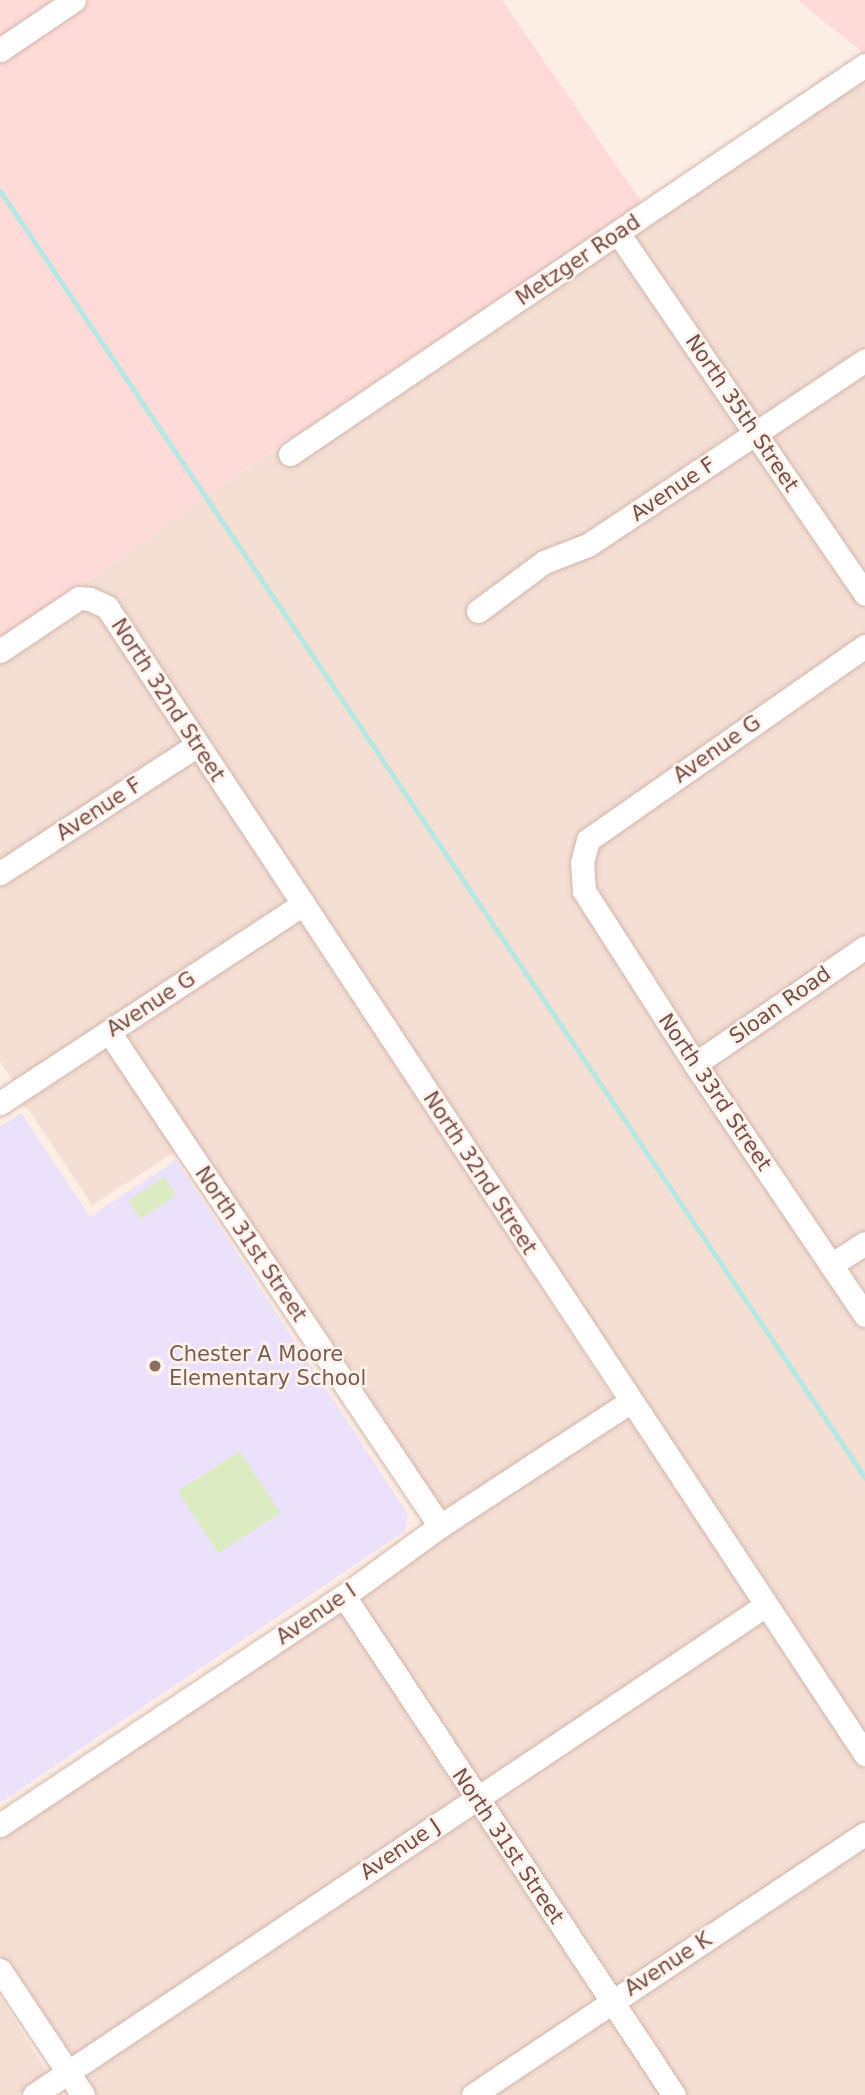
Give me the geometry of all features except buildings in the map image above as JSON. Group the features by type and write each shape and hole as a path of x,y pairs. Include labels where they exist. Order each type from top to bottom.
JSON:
{"street":[{"path":"0,50 74,0"},
{"name":"Metzger Road","path":"290,454 865,65"},
{"name":"North 35th Street","path":"618,233 865,593"},
{"name":"Avenue F","path":"478,611 544,562 588,545 865,360"},
{"name":"North 32nd Street","path":"0,651 79,598 90,599 107,607 865,1755"},
{"name":"Avenue G","path":"582,862 588,840 865,646"},
{"name":"Avenue F","path":"0,873 197,745"},
{"name":"North 33rd Street","path":"582,862 584,891 695,1064 865,1315"},
{"name":"Avenue G","path":"4,1091 108,1032 303,904"},
{"name":"Sloan Road","path":"695,1064 865,947"},
{"name":"North 31st Street","path":"108,1032 440,1525"},
{"path":"831,1265 865,1243"},
{"name":"Avenue I","path":"0,1825 344,1596 440,1525 631,1401"},
{"name":"North 31st Street","path":"344,1596 674,2095"},
{"name":"Avenue J","path":"34,2095 766,1605"},
{"name":"Avenue K","path":"473,2095 865,1834"},
{"path":"0,1970 83,2095"}],"shaded area":[{"path":"0,0 57,0 0,38"},
{"path":"90,0 502,0 643,204 213,491 77,589 0,639 0,61"},
{"path":"797,0 865,0 865,54"},
{"path":"865,76 865,348 758,421 630,236"},
{"path":"616,245 744,430 584,537 538,554 466,609 477,623 548,570 755,446 865,608 865,634 582,832 573,853 573,860 683,1061 865,1330 865,1740 91,590 85,587 77,589 213,491 434,346 278,451 288,466"},
{"path":"865,371 865,578 769,436"},
{"path":"81,607 102,614 185,742 0,862 0,662"},
{"path":"865,657 865,935 697,1051 593,888 591,864 595,846"},
{"path":"195,758 290,901 14,1082 0,1061 0,885"},
{"path":"301,917 615,1401 435,1518 121,1034"},
{"path":"865,958 865,1232 833,1253 707,1067"},
{"path":"107,1044 176,1151 92,1205 28,1109 18,1104 0,1115"},
{"name":"Chester A Moore Elementary School","path":"21,1113 90,1217 176,1160 408,1514 405,1531 0,1803 0,1127"},
{"path":"865,1254 865,1300 844,1268"},
{"path":"629,1414 754,1602 478,1785 356,1599 446,1533"},
{"path":"342,1609 464,1794 69,2060 0,1955 0,1837"},
{"path":"765,1618 865,1770 865,1823 613,1989 488,1801"},
{"path":"474,1810 599,1998 456,2095 93,2095 81,2077"},
{"path":"865,1846 865,2095 684,2095 624,2005"},
{"path":"0,1997 48,2074 17,2095 0,2095"},
{"path":"610,2014 664,2095 490,2095"}],"green space":[{"path":"164,1177 176,1195 141,1219 128,1201"},
{"path":"240,1451 280,1513 218,1553 178,1491"}],"waterway":[{"path":"0,191 865,1478"}],"place":[{"name":"Chester A Moore Elementary School","path":"155,1366"}]}
